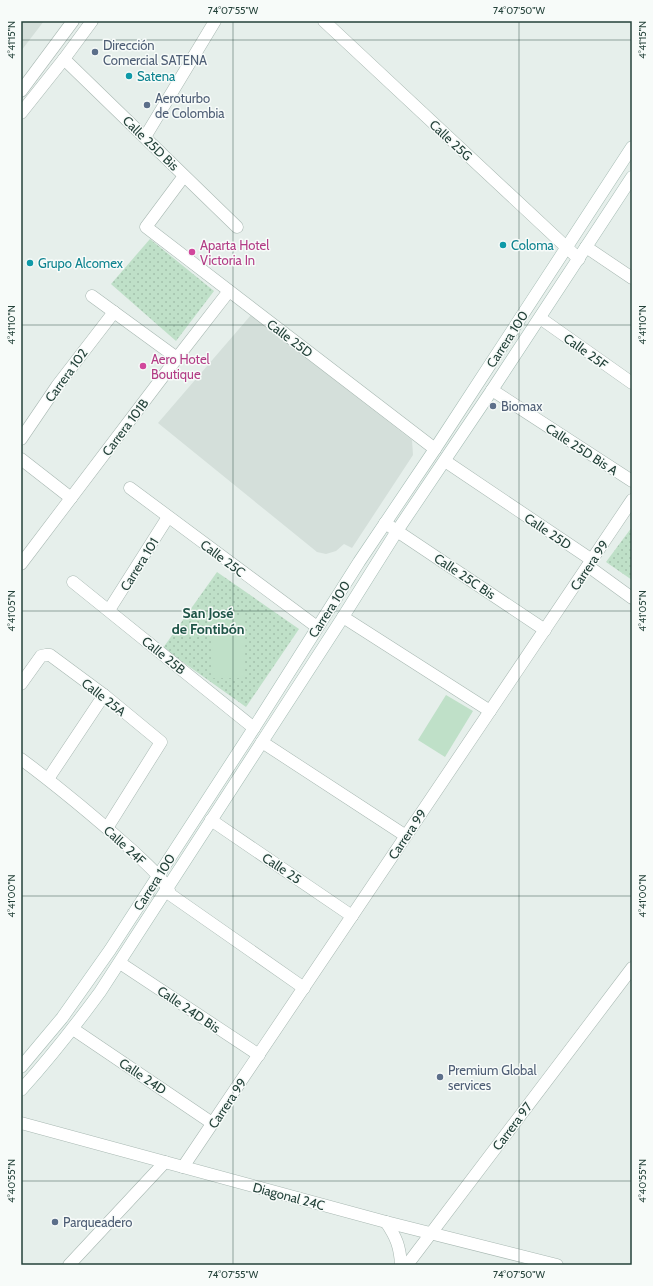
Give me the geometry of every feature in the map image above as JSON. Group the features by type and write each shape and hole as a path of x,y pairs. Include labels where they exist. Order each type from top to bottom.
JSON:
{"street":[{"path":"21,91 73,21"},
{"path":"21,113 92,21"},
{"path":"145,137 215,21"},
{"name":"Calle 25G","path":"324,21 566,248 579,258"},
{"name":"Calle 25D Bis","path":"64,59 237,227"},
{"name":"Carrera 100","path":"21,1067 62,1018 86,986 385,523 632,147"},
{"name":"Calle 25D","path":"184,176 146,227 435,449"},
{"name":"Carrera 100","path":"21,1090 73,1029 120,963 397,531 540,318 632,177"},
{"path":"586,247 632,278"},
{"name":"Carrera 101B","path":"21,564 229,291"},
{"path":"92,296 177,358"},
{"name":"Carrera 102","path":"21,439 57,386 114,312"},
{"name":"Calle 25F","path":"540,318 632,383"},
{"name":"Calle 25D Bis A","path":"492,390 632,481"},
{"path":"21,459 71,498"},
{"name":"Calle 25D","path":"445,461 590,563 632,598"},
{"name":"Calle 25C","path":"130,488 317,628"},
{"name":"Carrera 99","path":"183,1167 632,500"},
{"name":"Carrera 101","path":"109,610 168,517"},
{"name":"Calle 25C Bis","path":"385,523 545,630"},
{"name":"Calle 25B","path":"73,582 254,728"},
{"path":"343,617 490,711"},
{"name":"Calle 25A","path":"21,684 41,656 50,655 161,742 107,828"},
{"path":"48,779 104,696"},
{"path":"262,742 406,836"},
{"name":"Calle 24F","path":"21,759 48,779 107,828 158,876 168,888 171,895 304,988"},
{"name":"Calle 25","path":"211,820 352,916"},
{"name":"Calle 24D Bis","path":"120,963 259,1055"},
{"name":"Carrera 97","path":"407,1265 632,968"},
{"name":"Calle 24D","path":"73,1029 212,1123"},
{"name":"Diagonal 24C","path":"21,1124 386,1222 557,1265"},
{"path":"69,1265 165,1162"},
{"path":"386,1222 398,1242 401,1265"}],"shaded area":[{"path":"21,21 44,21 21,51"},
{"path":"251,315 412,440 413,455 352,548 344,544 336,551 326,554 317,552 158,423"}],"green space":[{"path":"150,239 214,291 176,341 111,284"},
{"path":"632,527 632,580 606,562"},
{"path":"217,572 299,629 246,707 163,648"},
{"path":"212,617 244,617 244,678 212,678"},
{"path":"446,695 473,711 445,757 418,740"}],"place":[{"name":"Dirección Comercial SATENA","path":"95,52"},
{"name":"Satena","path":"129,76"},
{"name":"Aeroturbo de Colombia","path":"147,105"},
{"name":"Coloma","path":"503,245"},
{"name":"Aparta Hotel Victoria In","path":"192,252"},
{"name":"Grupo Alcomex","path":"30,263"},
{"name":"Aero Hotel Boutique","path":"143,366"},
{"name":"Biomax","path":"493,406"},
{"name":"Premium Global services","path":"440,1077"},
{"name":"Parqueadero","path":"55,1222"}],"district":[{"name":"San José de Fontibón","path":"208,622"}]}
